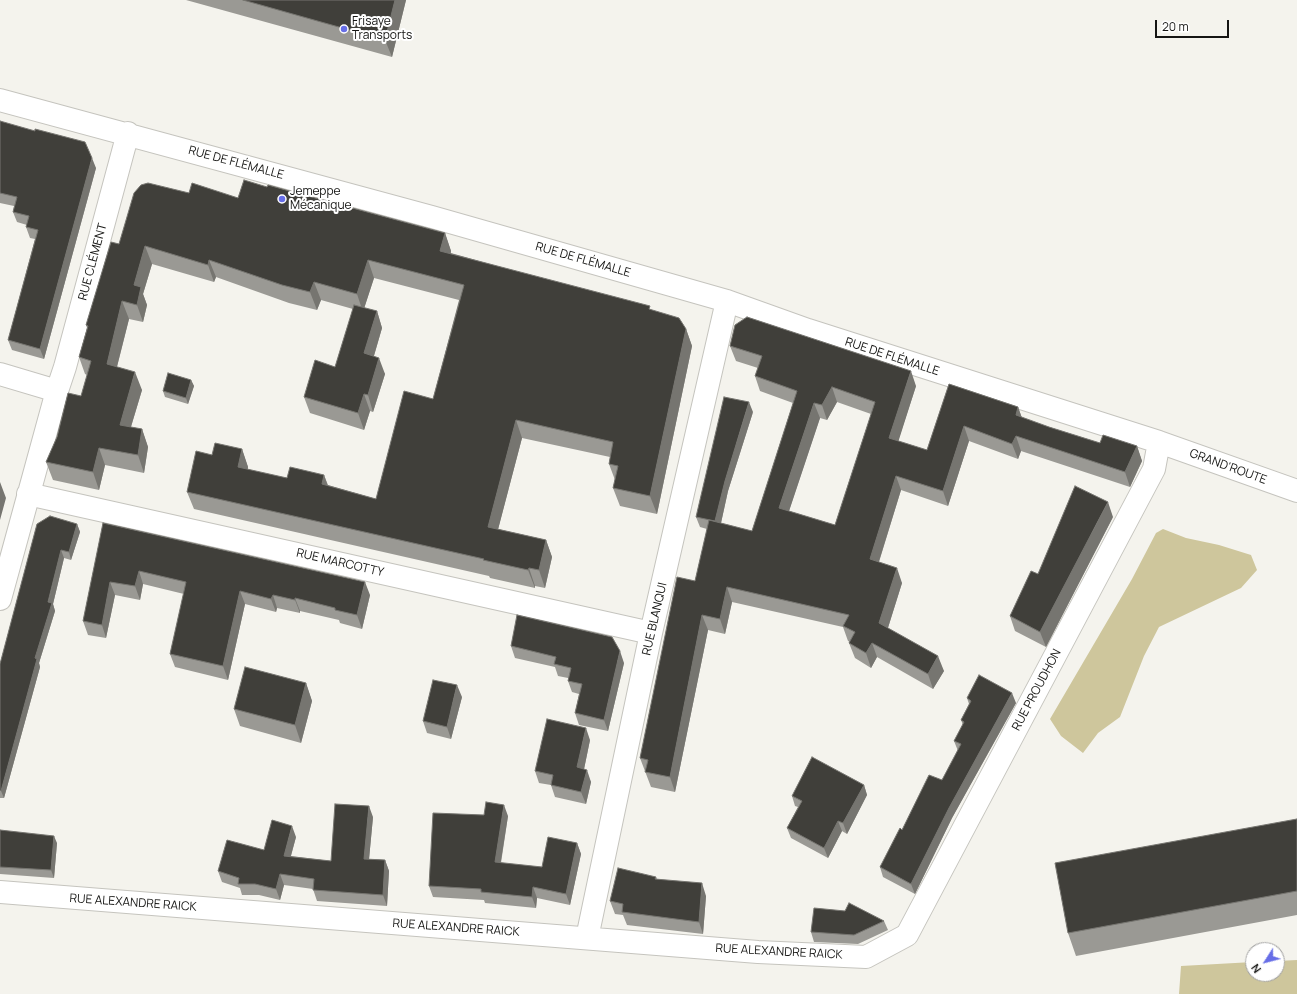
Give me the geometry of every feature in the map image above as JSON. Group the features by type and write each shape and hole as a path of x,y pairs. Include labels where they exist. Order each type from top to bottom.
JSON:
{"street":[{"name":"RUE DE FLÉMALLE","path":"0,100 128,133 432,217 727,301 808,330 1159,442"},
{"name":"RUE CLÉMENT","path":"0,599 28,494 65,367 128,133"},
{"name":"RUE BLANQUI","path":"587,938 651,633 727,301"},
{"path":"0,374 57,391"},
{"name":"GRAND'ROUTE","path":"1159,442 1297,491"},
{"name":"RUE PROUDHON","path":"907,935 1154,469 1159,442"},
{"name":"RUE MARCOTTY","path":"28,494 651,633"},
{"name":"RUE ALEXANDRE RAICK","path":"0,892 758,952 866,957 907,935"}],"shaded area":[{"path":"1163,529 1186,538 1219,545 1251,555 1257,570 1241,588 1159,627 1144,656 1120,717 1098,733 1083,753 1061,736 1050,719 1132,579 1156,533"},
{"path":"1297,960 1297,994 1179,994 1181,966 1245,962 1245,982 1285,982 1285,961"}],"building":[{"path":"243,0 395,0 385,40"},
{"path":"0,121 35,131 35,129 85,142 92,158 40,349 8,340 38,230 26,227 29,216 13,212 17,197 0,193"},
{"path":"244,180 267,187 268,185 445,233 440,251 650,306 649,309 679,318 686,329 650,496 613,488 618,466 609,464 613,442 516,420 488,527 546,540 539,570 529,568 528,570 187,492 196,451 212,455 215,443 242,449 238,467 287,478 290,467 324,475 322,484 376,499 404,391 433,399 464,285 368,260 357,294 314,282 310,292 282,285 209,260 208,265 145,246 134,285 141,287 137,305 122,301 107,364 135,372 120,425 142,429 138,455 99,448 93,472 46,462 57,437 68,393 81,396 91,361 79,357 88,326 86,325 111,242 119,244 134,193 141,185 148,183 189,193 192,183 238,198"},
{"path":"354,305 377,311 364,353 379,358 368,395 364,394 358,413 304,397 315,360 335,367"},
{"path":"747,317 911,371 889,438 927,450 949,384 1018,407 1016,415 1049,427 1100,443 1103,435 1137,446 1125,472 1016,436 1012,444 964,426 943,491 896,476 870,559 897,568 879,623 938,656 928,674 872,643 866,653 849,643 855,632 843,626 849,615 727,587 720,619 702,615 670,777 645,772 648,760 640,758 677,577 695,581 709,520 752,531 797,391 755,376 762,356 730,346 735,325","holes":["832,387 875,402 835,525 779,508 814,403 822,405"]},
{"path":"168,373 191,380 186,398 163,391"},
{"path":"724,397 749,402 725,481 715,521 696,517"},
{"path":"1075,486 1108,502 1040,632 1010,616 1031,571 1038,574"},
{"path":"50,516 77,524 69,552 61,550 48,602 52,603 35,658 37,659 1,791 0,664 37,524"},
{"path":"103,523 365,582 357,615 295,598 295,600 273,595 271,599 240,591 223,666 170,654 186,582 139,571 135,586 110,582 102,625 83,621"},
{"path":"517,615 612,637 620,651 604,720 575,713 582,684 568,681 571,668 554,664 556,657 511,646"},
{"path":"245,667 306,683 295,725 234,709"},
{"path":"979,675 1012,693 949,808 911,884 880,867 900,828 902,830 929,775 942,780 961,744 954,741 964,722 961,720 971,701 967,698"},
{"path":"433,680 457,685 447,727 423,721"},
{"path":"547,719 586,728 577,767 587,770 581,792 551,785 553,775 535,771"},
{"path":"812,757 864,785 843,823 838,821 824,848 787,828 802,801 792,796"},
{"path":"486,802 504,805 495,862 542,867 548,837 577,843 566,894 533,887 532,897 481,892 481,889 429,886 433,813 484,815"},
{"path":"335,804 369,806 364,859 385,860 383,895 313,890 314,879 280,874 276,889 255,884 238,884 239,878 218,871 227,840 264,850 272,820 292,826 284,856 331,861"},
{"path":"1297,819 1297,891 1068,933 1055,863"},
{"path":"0,830 54,836 51,870 0,867"},
{"path":"618,868 656,877 655,879 702,883 699,922 622,912 623,904 610,901"},
{"path":"849,903 884,921 854,935 811,932 814,908 845,911"}],"place":[{"name":"Frisaye Transports","path":"344,29"},
{"name":"Jemeppe Mécanique","path":"282,199"}]}
